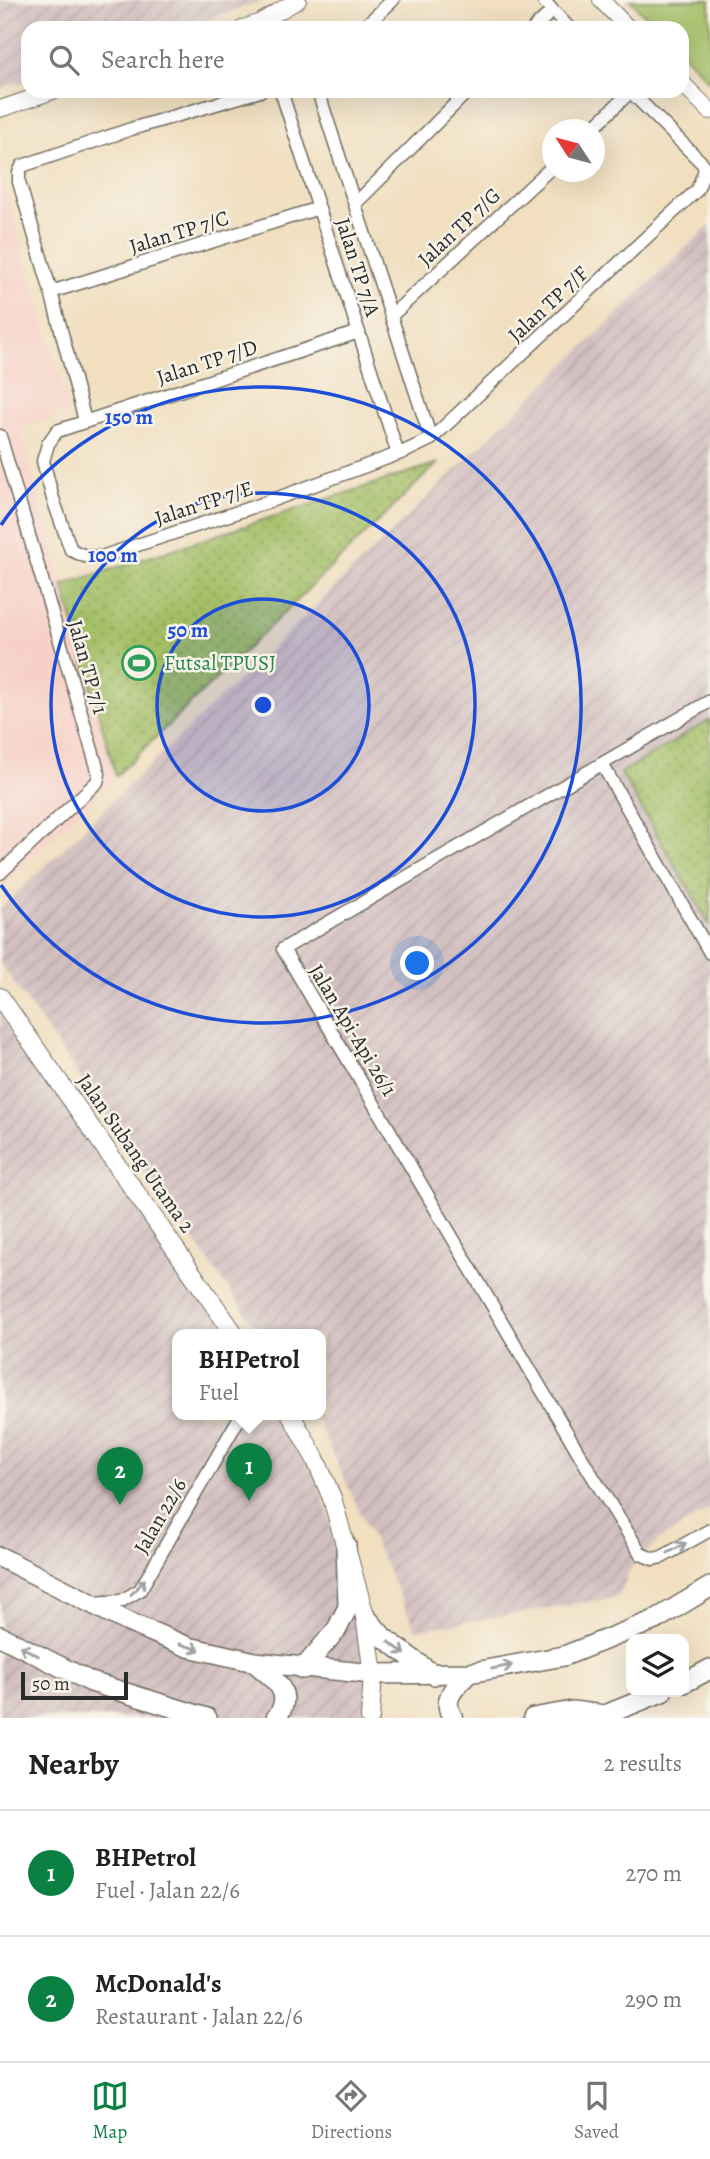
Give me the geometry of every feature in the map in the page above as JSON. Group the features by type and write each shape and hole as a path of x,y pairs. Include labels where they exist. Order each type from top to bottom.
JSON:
{"main road":[{"name":"Jalan Subang Utama 2","path":"0,997 231,1329"},
{"path":"294,1420 316,1458 332,1498 365,1616 373,1674 370,1718"},
{"path":"303,1669 337,1629 348,1607 346,1545"},
{"path":"0,1557 128,1622 188,1647 255,1662 303,1669 373,1674 469,1673 564,1656 655,1620 710,1587"},
{"path":"365,1616 383,1637 434,1675"},
{"path":"0,1636 91,1682 207,1718"},
{"path":"255,1662 282,1687 283,1710 276,1718"},
{"path":"689,1680 710,1670"},
{"path":"453,1718 449,1712 448,1700 453,1689 469,1673"},
{"path":"533,1718 572,1711 598,1716 649,1697"}],"street":[{"path":"266,21 298,0"},
{"path":"370,21 393,0"},
{"path":"542,0 562,21"},
{"path":"601,0 617,21"},
{"path":"541,21 552,11"},
{"path":"689,90 710,111"},
{"path":"0,109 32,98"},
{"path":"85,421 19,182 22,166 131,129 236,98"},
{"name":"Jalan TP 7/A","path":"283,98 398,454"},
{"path":"320,98 431,439"},
{"path":"355,204 461,98"},
{"path":"603,119 623,98"},
{"name":"Jalan TP 7/F","path":"398,454 431,439 697,190 705,170 703,164 637,98"},
{"name":"Jalan TP 7/G","path":"391,316 542,176"},
{"name":"Jalan TP 7/C","path":"51,292 319,208"},
{"name":"Jalan TP 7/D","path":"53,499 43,461 48,444 57,431 359,332"},
{"name":"Jalan TP 7/1","path":"0,436 99,774 97,782 0,873"},
{"name":"Jalan TP 7/E","path":"53,499 71,550 85,556 101,557 262,504 398,454"},
{"name":"Jalan Api-Api 26/1","path":"710,701 283,949 590,1472 642,1554 653,1559 662,1556 710,1530"},
{"path":"602,764 710,953"},
{"name":"Jalan 22/6","path":"89,1603 121,1601 139,1590 238,1420"}],"shaded area":[{"path":"0,0 265,0 202,21 21,21 21,82 0,89"},
{"path":"0,173 70,411 20,428 116,776 0,889"},
{"path":"710,225 710,1509 660,1539 630,1569 619,1597 416,1630 316,1420 326,1420 326,1329 257,1329 0,963 0,910"},
{"path":"0,1005 233,1329 172,1329 172,1420 296,1420 363,1616 369,1718 0,1718"}],"green space":[{"path":"630,0 710,0 710,82 689,60 689,21 650,21"},
{"path":"438,463 116,776 63,585"},
{"path":"710,720 710,925 621,773"}],"place":[{"name":"Futsal TPUSJ","path":"139,663"},
{"name":"BHPetrol","path":"249,1501"},
{"name":"McDonald's","path":"120,1505"}]}
